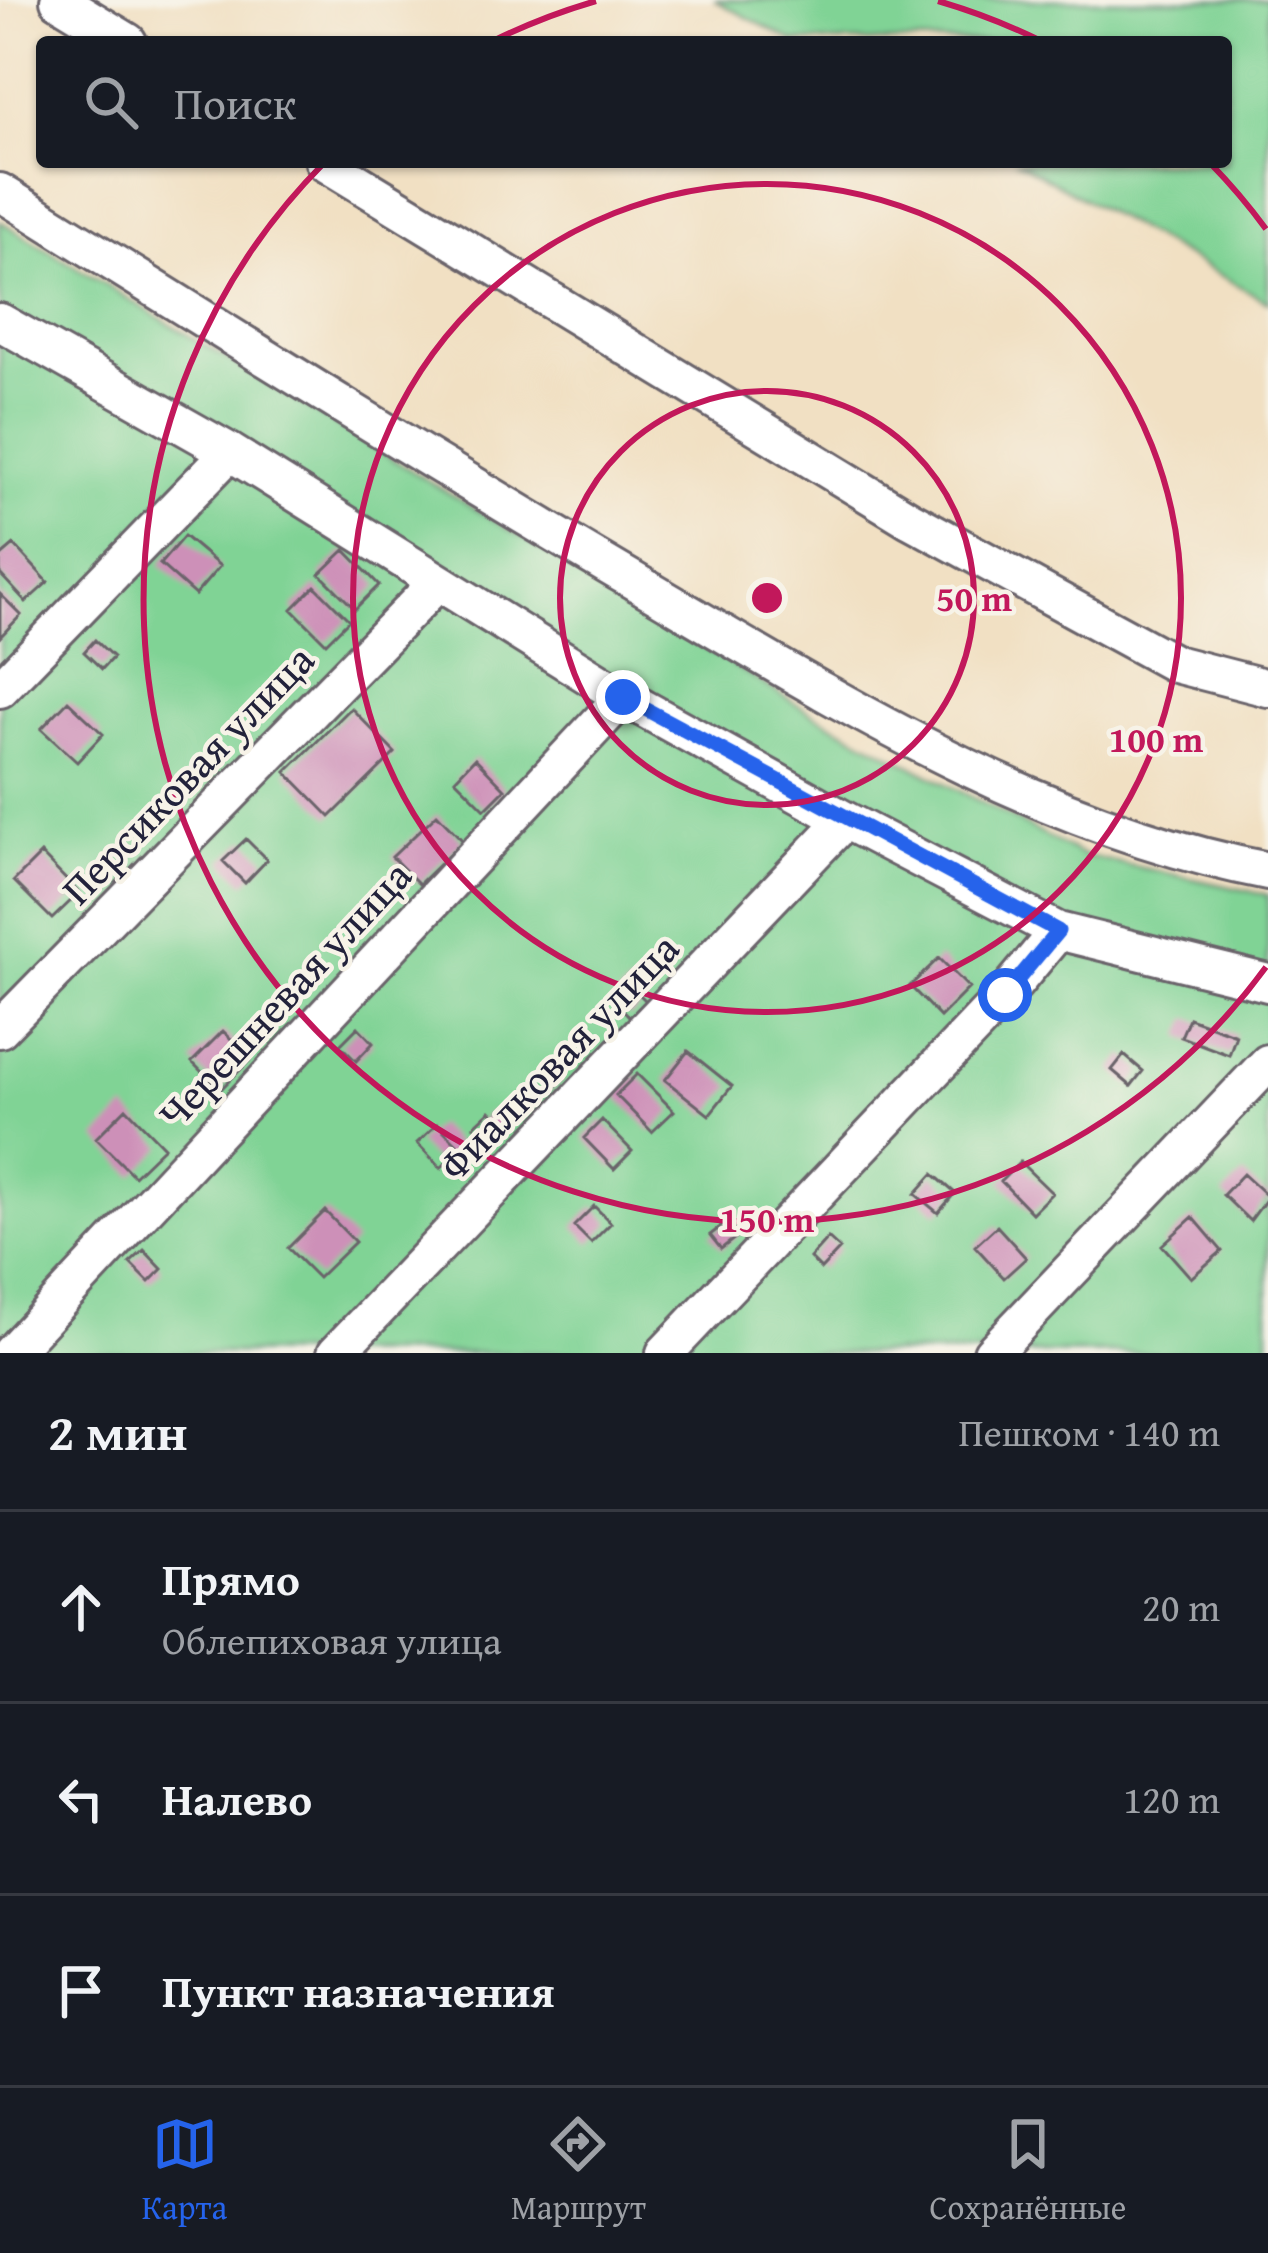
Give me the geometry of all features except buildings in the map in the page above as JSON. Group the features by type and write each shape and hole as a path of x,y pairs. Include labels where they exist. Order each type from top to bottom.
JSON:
{"street":[{"path":"59,0 118,36"},
{"path":"335,168 909,519 1175,664 1268,688"},
{"path":"0,192 447,471 884,728 1050,806 1208,860 1268,871"},
{"path":"6,335 230,452 623,697 1058,931 1268,983"},
{"path":"0,689 230,452"},
{"name":"Персиковая улица","path":"0,1029 438,582"},
{"name":"Черешневая улица","path":"11,1353 623,697"},
{"name":"Фиалковая улица","path":"336,1353 845,820"},
{"path":"665,1353 1005,995 1058,931"},
{"path":"992,1353 1268,1063"}],"green space":[{"path":"714,0 1268,0 1268,302 1029,168 1232,168 1232,36 783,36"},
{"path":"0,221 815,715 1082,855 1268,895 1268,1353 0,1353"}],"route":[{"path":"623,697 1058,931 1005,995"}]}
